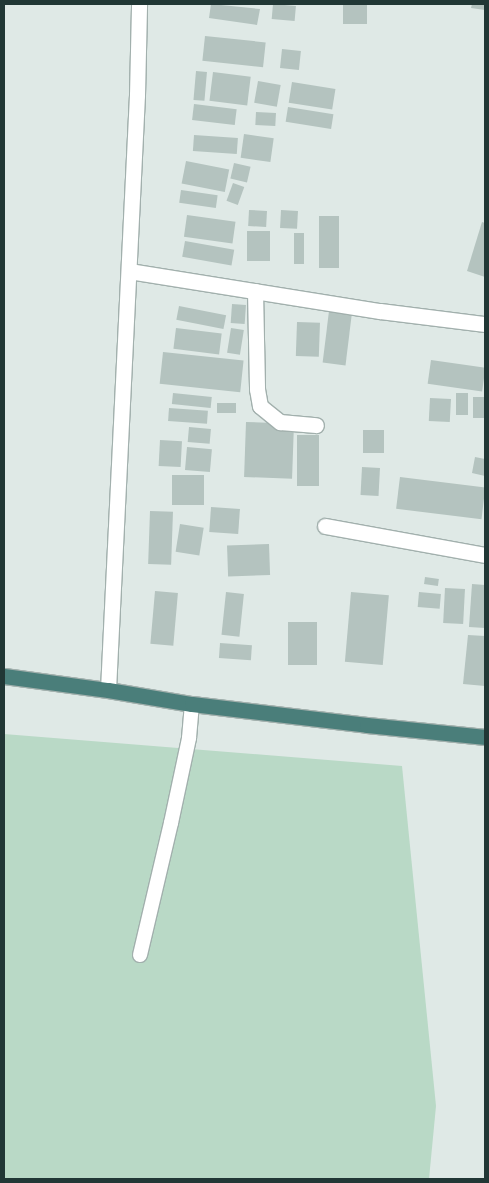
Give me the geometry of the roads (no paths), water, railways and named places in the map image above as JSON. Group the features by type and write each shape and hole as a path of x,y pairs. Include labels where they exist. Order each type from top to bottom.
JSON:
{"highway":[{"path":"4,676 192,704 367,725 485,736"}],"street":[{"path":"108,690 129,271 139,4"},
{"path":"129,271 380,310 485,324"},
{"path":"255,291 257,389 260,406 280,422 316,425"},
{"path":"326,526 485,555"}],"lane":[{"path":"140,955 189,738 192,704"}]}
